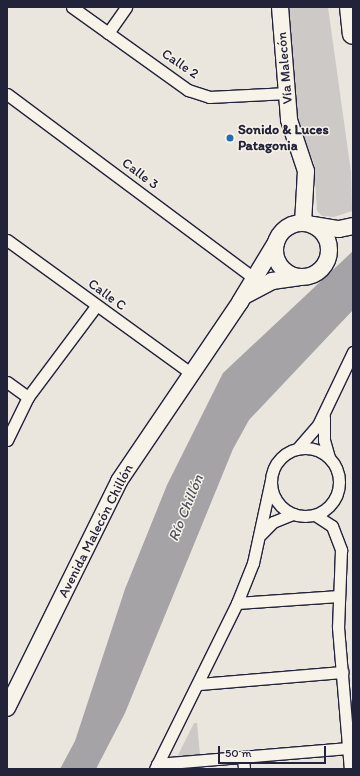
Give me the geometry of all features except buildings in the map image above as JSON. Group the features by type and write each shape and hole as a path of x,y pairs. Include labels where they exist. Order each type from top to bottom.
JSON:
{"highway":[{"path":"350,7 353,34"}],"main road":[{"name":"Vía Malecón","path":"280,7 292,130 306,171 307,224"},
{"path":"307,224 339,229 353,227 338,242 328,259 317,272 302,276 293,275 280,265 275,249 277,240 287,228 307,224"},
{"path":"307,224 319,228 328,242 328,259"},
{"name":"Avenida Malecón Chillón","path":"9,698 119,480 240,302 277,240"},
{"name":"Avenida Malecón Chillón","path":"240,302 262,284 280,278 302,276"}],"street":[{"name":"Calle 2","path":"72,7 188,90 209,97 288,93"},
{"path":"108,33 126,7"},
{"name":"Calle 3","path":"7,94 254,278"},
{"name":"Calle C","path":"7,240 96,306 191,373"},
{"path":"7,440 28,397 96,306"},
{"path":"156,766 199,684 238,603 253,563 271,480 279,460 297,449 318,425 353,352"},
{"path":"7,382 28,397"},
{"path":"315,515 326,510 334,501 339,490 338,473 329,458 323,430 327,407"},
{"path":"297,449 319,451 329,458"},
{"path":"271,480 276,500 293,514"},
{"path":"259,536 273,522 293,514 315,515 327,521 336,533 341,550 339,596 342,672 350,769"},
{"path":"238,603 339,596"},
{"path":"199,684 342,672"},
{"path":"156,766 243,756 348,748"},
{"path":"243,756 244,769"}],"shaded area":[{"path":"287,7 328,7 351,172 352,211 334,217 322,216 317,211 314,163 294,116"},
{"path":"194,723 197,723 200,755 177,757"}],"water":[{"name":"Río Chillón","path":"353,251 353,310 249,420 233,449 125,713 96,769 60,769 75,741 125,589 167,485 223,373"}],"place":[{"name":"Sonido & Luces Patagonia","path":"230,138"}]}
